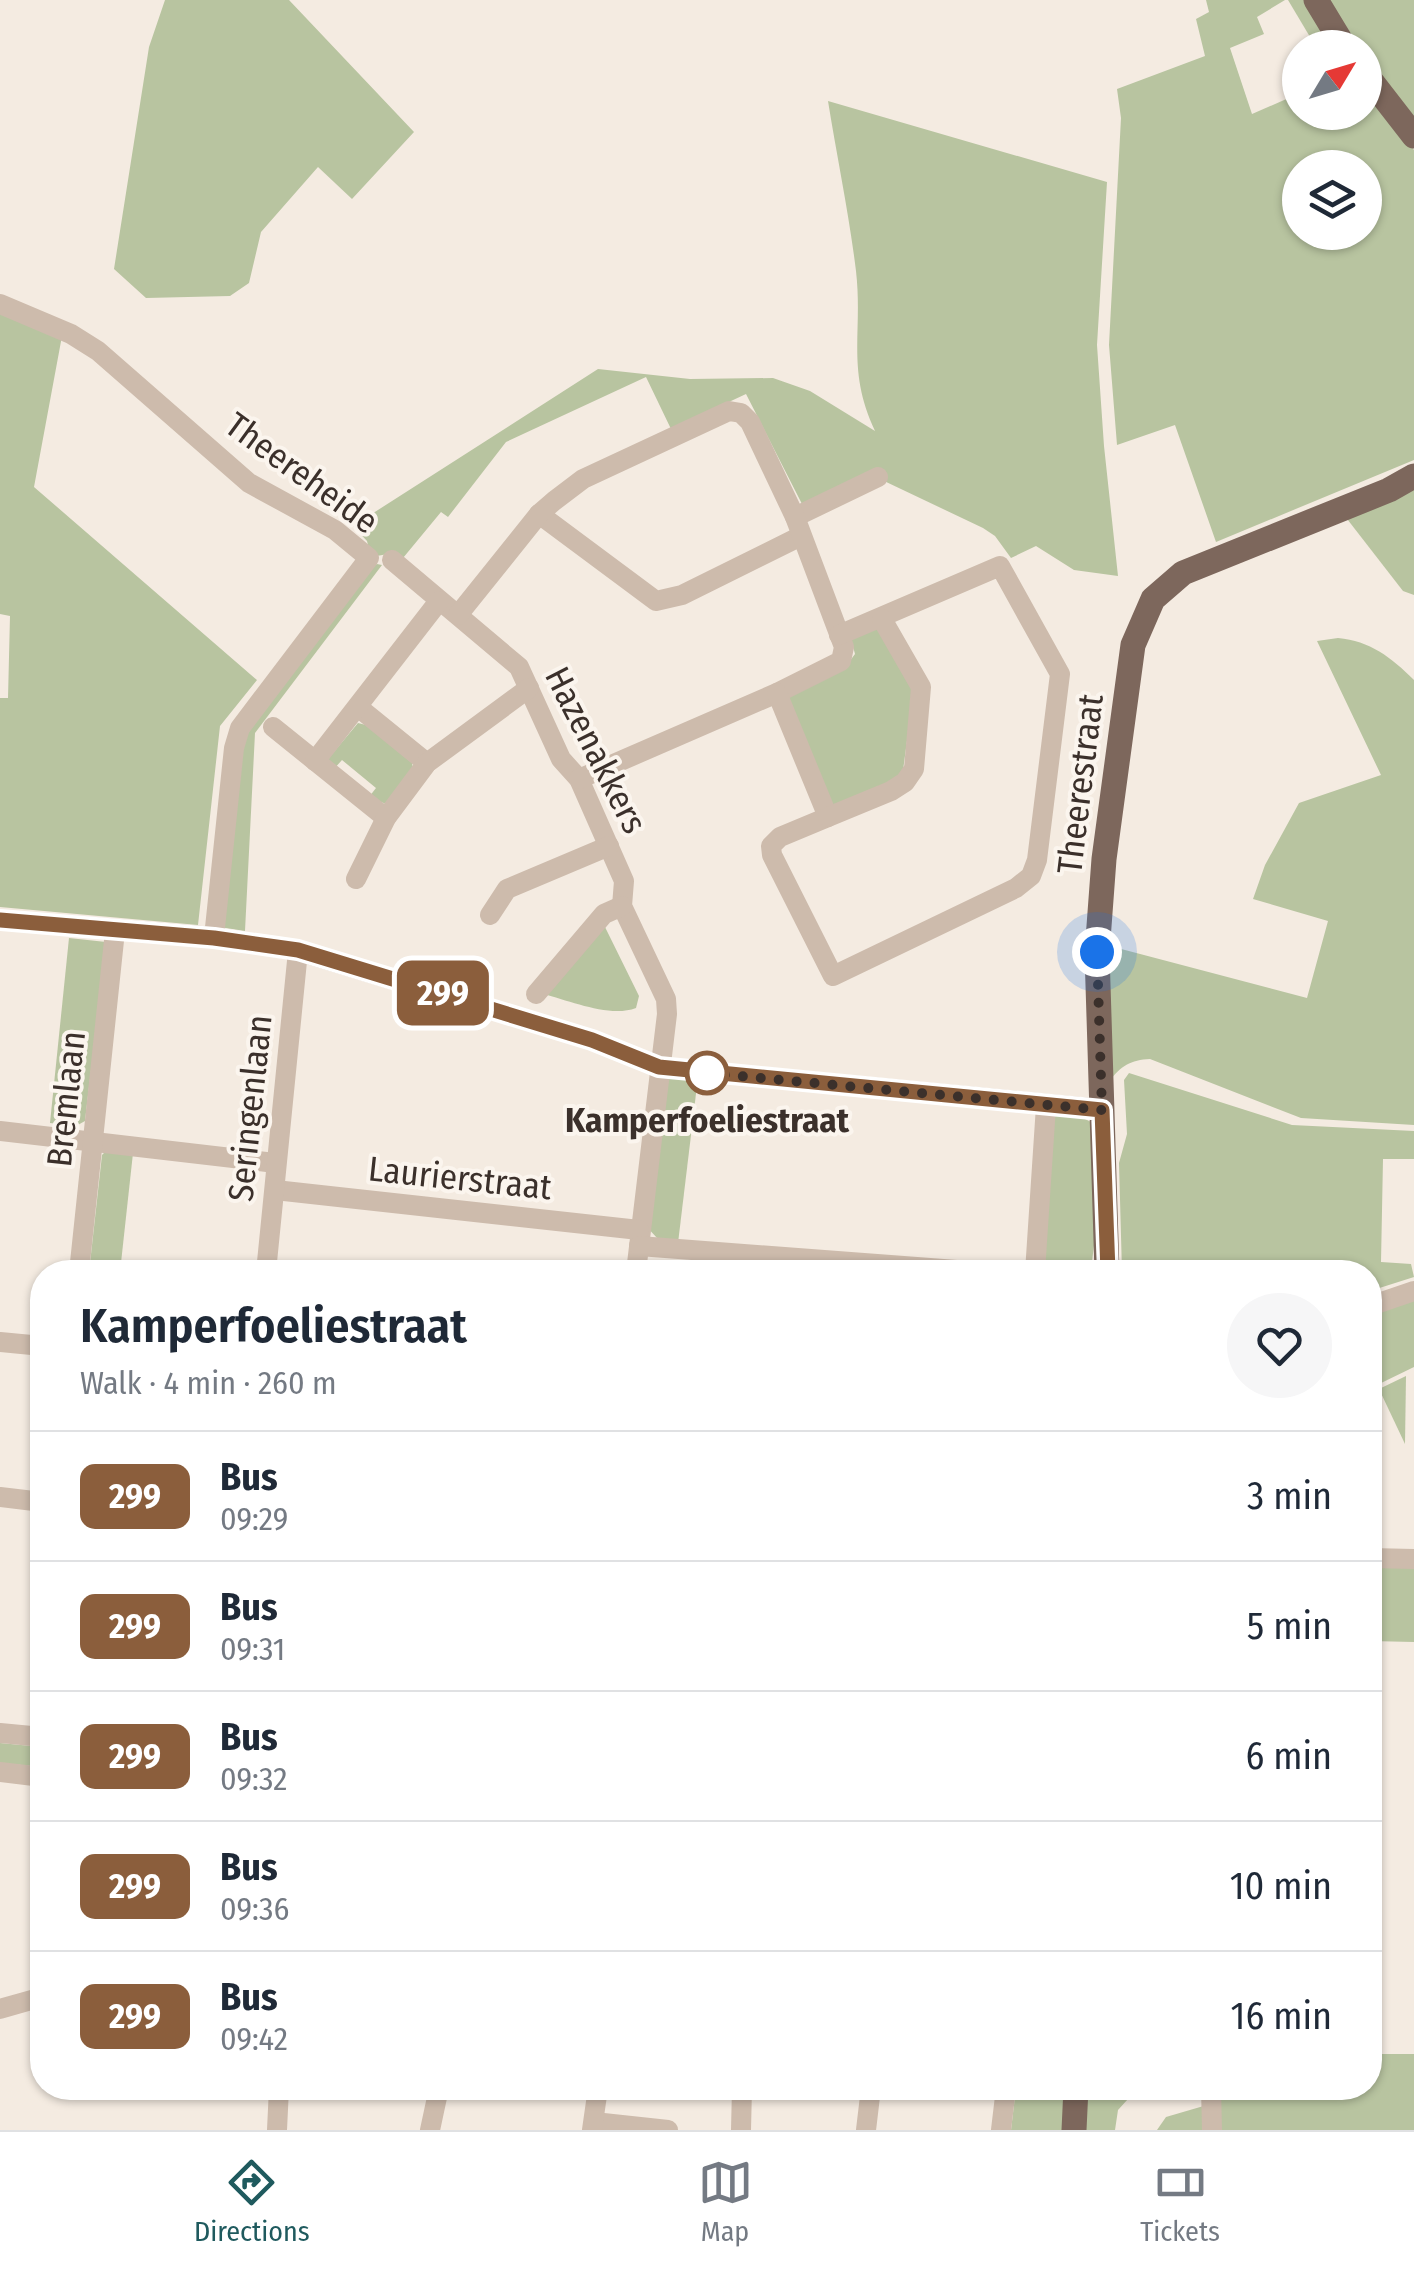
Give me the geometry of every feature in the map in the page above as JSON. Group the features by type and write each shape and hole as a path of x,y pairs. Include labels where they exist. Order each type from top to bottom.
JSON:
{"main road":[{"path":"1316,0 1334,30"},
{"path":"1382,96 1414,136"},
{"name":"Theerestraat","path":"1108,1260 1097,952 1104,859 1134,646 1147,609 1167,585 1198,566 1389,490 1414,476"},
{"path":"1074,2130 1075,2100"}],"street":[{"name":"Theereheide","path":"0,304 71,334 98,350 250,483 334,530 370,558 240,728 234,748 214,938"},
{"path":"458,616 539,514 583,480 729,411 740,412 750,422 798,527 844,647 841,661 579,779"},
{"path":"539,514 656,601 682,595 878,477"},
{"name":"Hazenakkers","path":"392,560 511,658 529,688 560,759 579,779 624,880 622,906 666,998 668,1014 637,1260"},
{"path":"839,636 1000,566 1060,674 1037,860 1031,876 1016,888 833,976 772,855 772,846 780,838 891,791 905,782 914,769 921,688 882,618"},
{"path":"315,761 439,602"},
{"path":"356,879 386,818 428,763 529,688"},
{"path":"777,692 828,817"},
{"path":"358,707 428,763"},
{"path":"273,727 386,818"},
{"path":"490,915 507,888 609,846"},
{"path":"536,994 604,914 622,906"},
{"path":"0,920 214,938 298,950 592,1040 659,1067 1102,1110"},
{"name":"Bremlaan","path":"80,1260 115,931"},
{"name":"Seringenlaan","path":"267,1260 298,950"},
{"path":"1037,1260 1046,1106"},
{"path":"0,1131 275,1163"},
{"name":"Laurierstraat","path":"274,1190 639,1238 862,1260"},
{"path":"1382,1302 1414,1292"},
{"path":"0,1342 30,1345"},
{"path":"0,1497 30,1501"},
{"path":"1382,1558 1414,1559"},
{"path":"0,1733 30,1736"},
{"path":"0,1772 30,1776"},
{"path":"0,2009 30,2000"},
{"path":"277,2130 278,2100"},
{"path":"430,2130 436,2100"},
{"path":"596,2100 593,2126 668,2130"},
{"path":"741,2130 742,2100"},
{"path":"866,2130 869,2100"},
{"path":"1001,2130 1005,2100"},
{"path":"1211,2100 1212,2130"}],"green space":[{"path":"165,0 289,0 414,132 352,199 318,167 261,232 249,283 230,296 146,298 114,269 149,47"},
{"path":"1206,0 1285,0 1257,17 1264,34 1230,48 1252,114 1282,101 1282,130 1382,130 1382,108 1414,150 1414,460 1216,542 1175,425 1117,445 1109,345 1121,118 1117,89 1205,56 1196,19 1209,12"},
{"path":"1288,0 1304,0 1324,30 1306,30"},
{"path":"1324,0 1414,0 1414,126 1382,84 1382,30 1343,30"},
{"path":"828,101 1107,182 1097,345 1118,576 1074,570 1036,546 1011,558 995,536 983,528 882,480 802,504 746,394 671,429 646,377 506,442 448,517 441,512 403,558 388,554 371,557 367,541 353,526 598,369 690,379 773,378 810,391 875,431 858,369 856,271"},
{"path":"0,309 62,336 34,487 257,680 220,726 198,925 0,907 0,698 8,698 10,616 0,614"},
{"path":"1414,483 1414,595 1403,591 1344,515"},
{"path":"382,565 255,733 245,931 213,926 234,732 366,570"},
{"path":"881,625 914,689 902,778 832,810 781,696 846,666 855,654 851,639"},
{"path":"1338,638 1379,652 1414,680 1414,1125 1301,1118 1150,1059 1127,1065 1110,1081 1106,945 1307,998 1328,921 1253,899 1265,865 1299,803 1381,775 1317,641"},
{"path":"358,723 366,725 412,763 413,768 386,804 369,797 376,788 342,760 333,770 328,759"},
{"path":"604,925 639,996 636,1008 603,1010 543,994"},
{"path":"69,938 106,942 85,1121 76,1126 50,1123"},
{"path":"1129,1073 1292,1125 1414,1131 1414,1159 1383,1159 1381,1260 1122,1260 1119,1163 1127,1134 1124,1080"},
{"path":"663,1074 698,1077 678,1243 658,1239 645,1225"},
{"path":"1059,1113 1093,1123 1092,1260 1043,1260 1051,1120"},
{"path":"107,1150 133,1153 121,1260 90,1260 102,1155"},
{"path":"1382,1262 1411,1264 1414,1277 1382,1287"},
{"path":"1414,1297 1414,1367 1382,1383 1382,1307"},
{"path":"1406,1376 1405,1444 1382,1395 1382,1388"},
{"path":"1382,1567 1414,1567 1414,1642 1382,1641"},
{"path":"0,1743 30,1746 30,1766 0,1763"},
{"path":"1382,2054 1414,2054 1414,2130 1219,2130 1218,2100 1382,2100"},
{"path":"1015,2100 1064,2100 1063,2130 1011,2130"},
{"path":"1086,2100 1127,2100 1118,2110 1115,2130 1084,2130"},
{"path":"1207,2105 1207,2130 1157,2130 1166,2117"}],"bus line":[{"name":"299","path":"0,920 214,938 298,950 592,1040 659,1067 1102,1110 1107,1260"}],"place":[{"name":"Kamperfoeliestraat","path":"707,1073"}],"route":[{"path":"707,1073 1102,1110 1097,952"}]}
